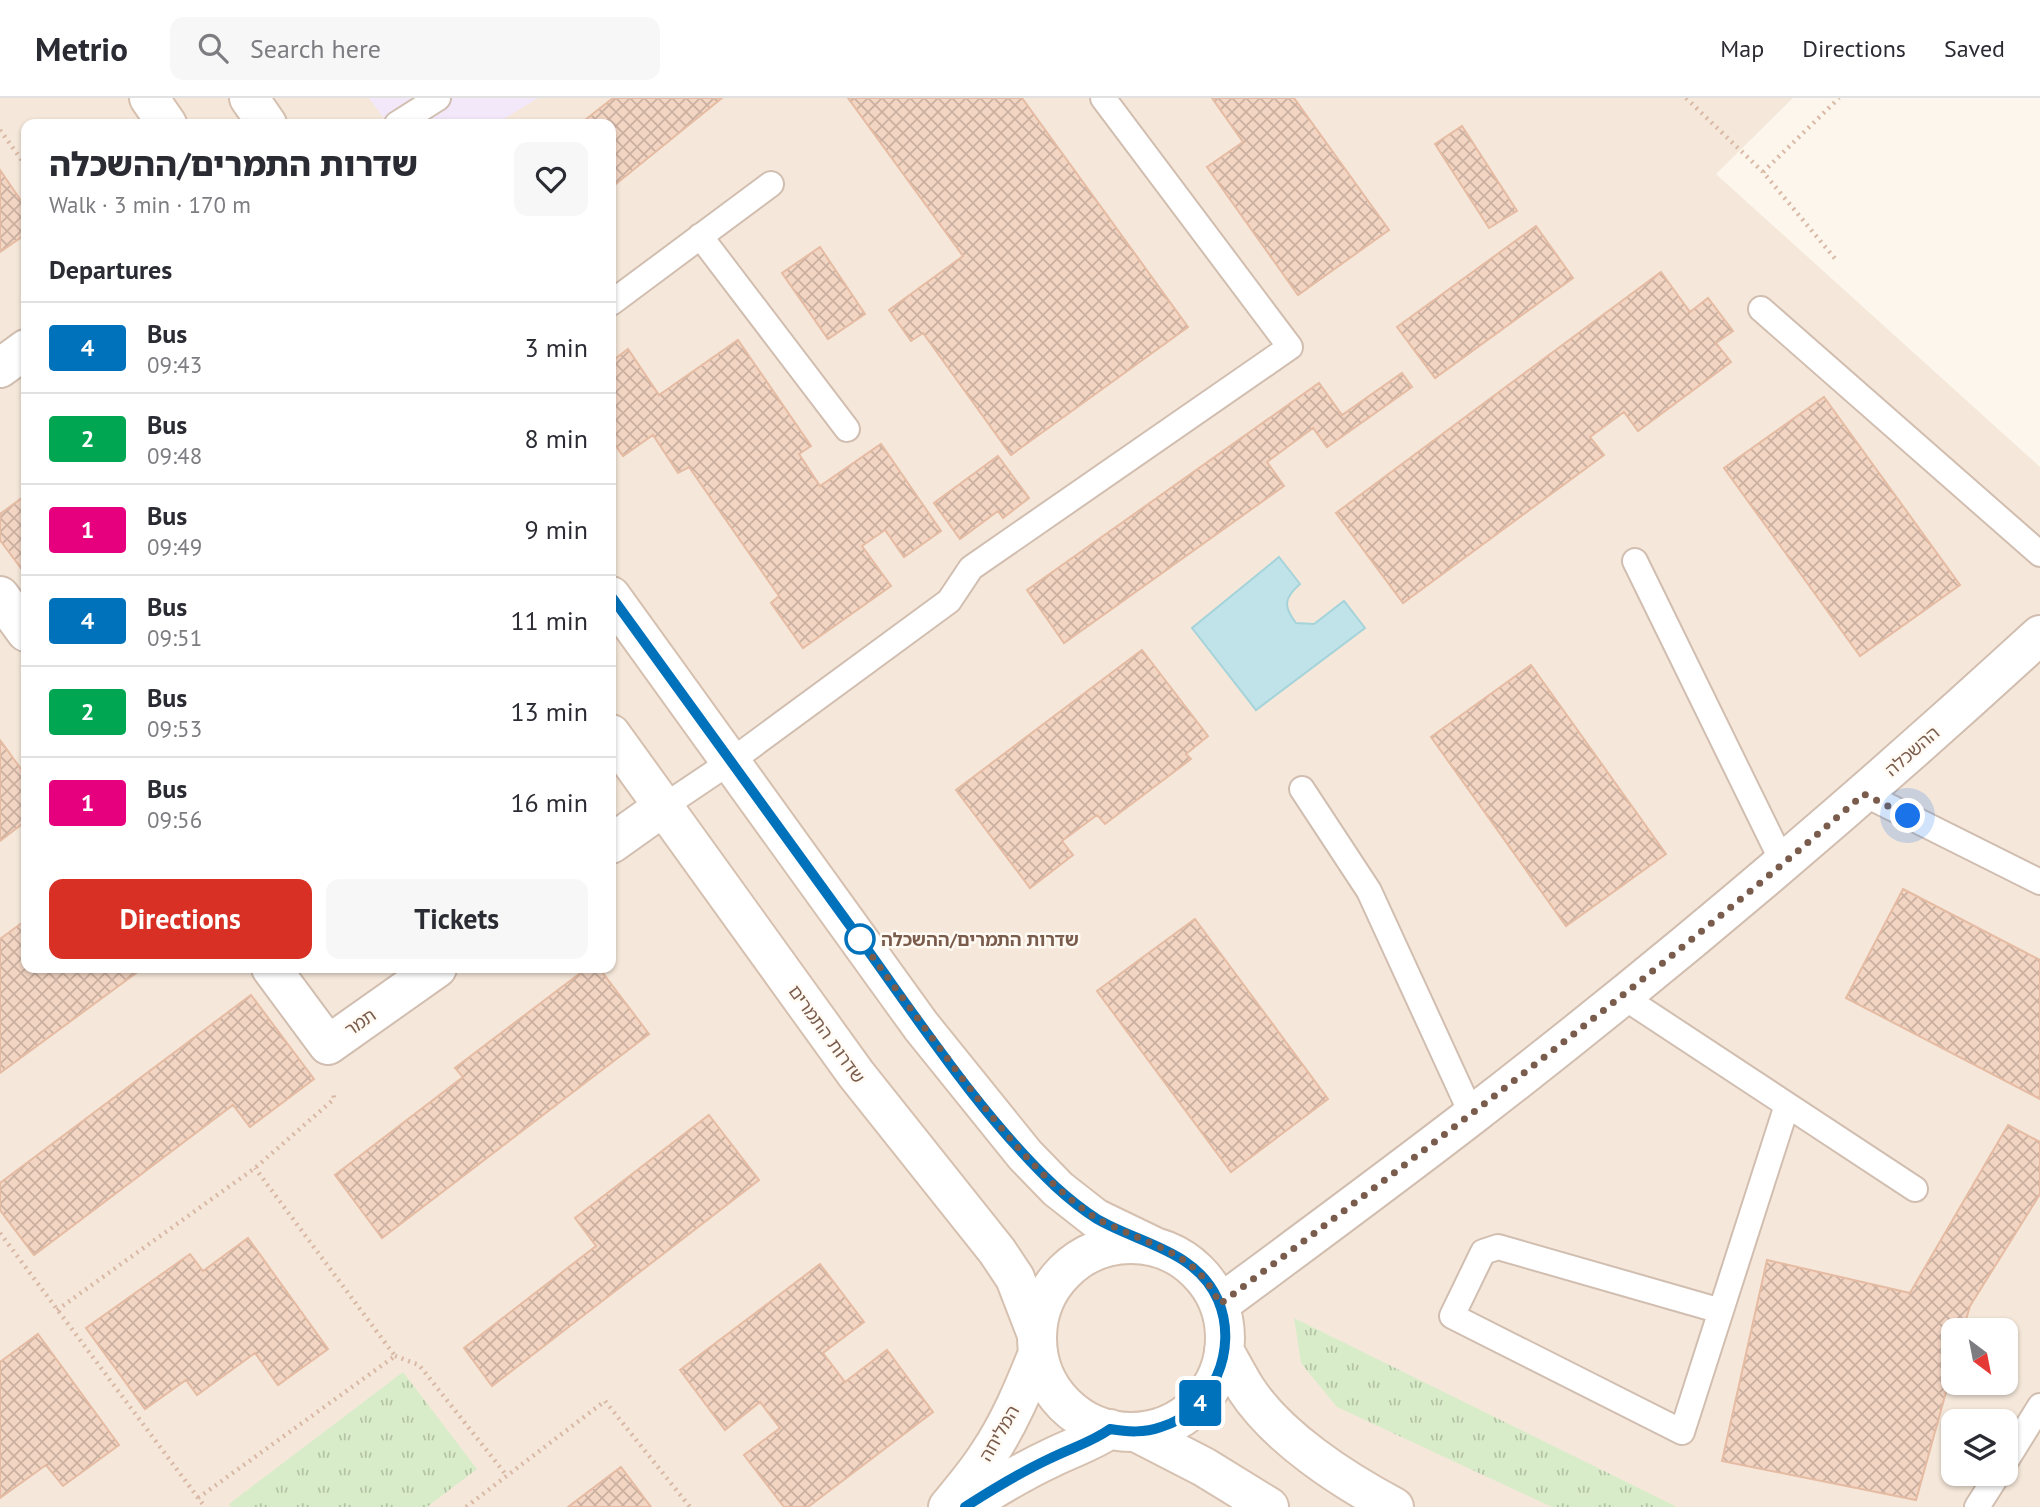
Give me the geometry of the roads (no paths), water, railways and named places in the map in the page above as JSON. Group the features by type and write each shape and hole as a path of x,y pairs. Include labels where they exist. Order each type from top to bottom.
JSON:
{"street":[{"path":"149,98 164,119"},
{"path":"248,98 263,119"},
{"path":"0,368 21,353"},
{"path":"0,596 21,625"},
{"path":"616,603 921,1026 1025,1155 1058,1189 1096,1218 1186,1261 1212,1287 1220,1304 1226,1340 1224,1358 1209,1392 1182,1418 1164,1426 1123,1430"},
{"name":"ההשכלה","path":"1220,1304 1472,1115 1622,996 1864,794 2040,635"},
{"name":"שדרות התמרים","path":"616,741 856,1074 997,1251 1015,1278 1038,1344"},
{"path":"616,840 663,807"},
{"name":"תמר","path":"275,973 328,1045 430,973"},
{"path":"1153,1246 1117,1244 1098,1249 1066,1269 1054,1283 1040,1317 1038,1344 1043,1371 1051,1388 1077,1415 1093,1423 1123,1430 1204,1467 1269,1507"},
{"name":"המליחה","path":"948,1507 1001,1435 1023,1391 1038,1344"},
{"path":"1224,1350 1246,1390 1272,1420 1335,1472 1394,1507"},
{"name":"המליחה","path":"964,1507 1050,1458 1123,1430"}],"lane":[{"path":"405,119 438,98"},
{"path":"663,807 730,762 949,601 971,568 1290,347 1103,98"},
{"path":"616,299 771,184"},
{"path":"701,236 847,429"},
{"path":"1761,309 2040,554"},
{"path":"1635,561 1783,863"},
{"path":"1302,789 1369,891 1472,1115"},
{"path":"1864,794 2040,882"},
{"path":"1622,996 1915,1189"},
{"path":"1721,1311 1498,1247 1483,1252 1452,1316 1682,1432 1721,1311 1787,1105"},
{"path":"2018,1442 2040,1406"},
{"path":"1977,1507 1990,1486"}],"water":[{"path":"1279,557 1300,584 1287,602 1289,612 1296,623 1314,624 1344,601 1365,628 1256,710 1192,628"}],"place":[{"name":"שדרות התמרים/ההשכלה","path":"860,939"}]}
